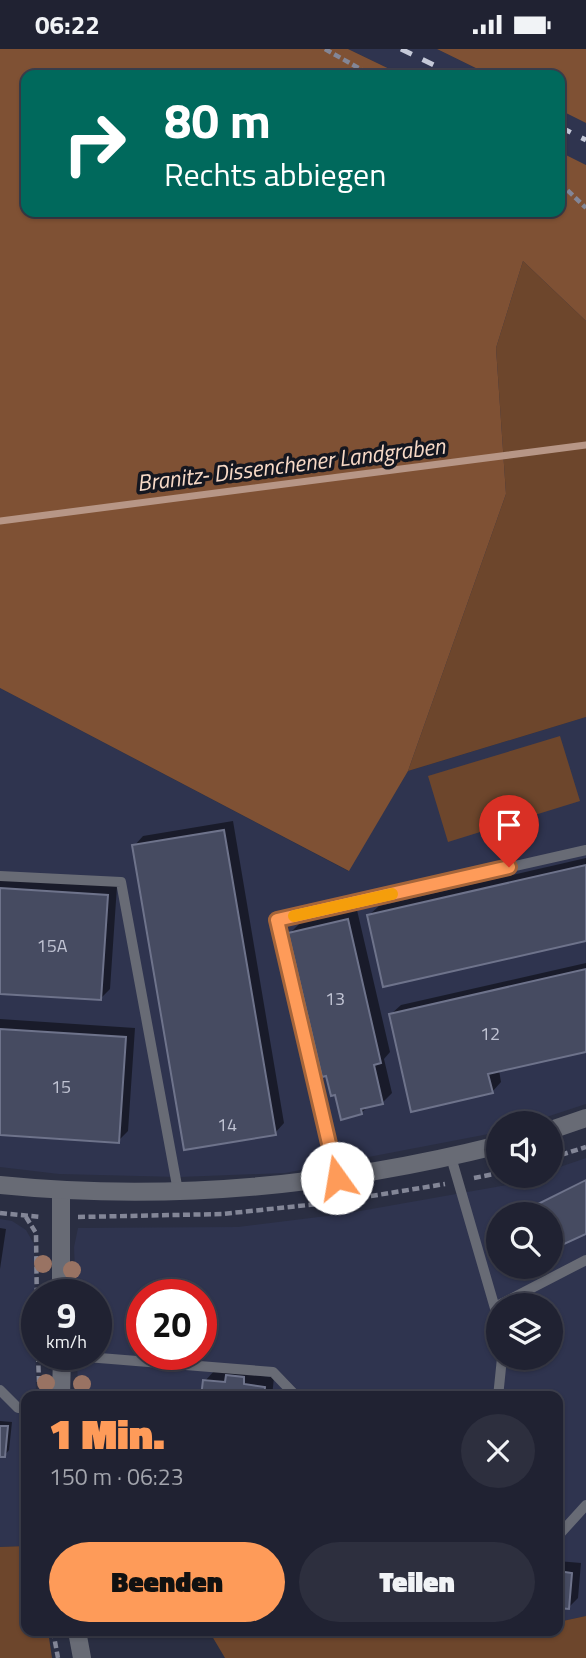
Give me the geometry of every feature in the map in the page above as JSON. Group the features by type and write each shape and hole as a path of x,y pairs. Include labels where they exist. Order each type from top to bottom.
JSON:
{"street":[{"path":"563,1126 586,1118"},
{"path":"0,1185 61,1190 177,1192 269,1186 337,1178 486,1148"},
{"path":"61,1190 61,1279"},
{"path":"61,1391 62,1370"},
{"path":"79,1636 82,1658"}],"lane":[{"path":"337,1178 277,920 586,850"},
{"path":"0,876 121,882 177,1192"},
{"path":"451,1157 491,1293"},
{"path":"522,1293 586,1260"},
{"path":"112,1359 273,1372 291,1391"},
{"path":"499,1391 501,1370"},
{"path":"0,1390 21,1408"},
{"path":"563,1530 586,1505"}],"path":[{"path":"325,49 362,70"},
{"path":"565,188 586,208"},
{"path":"563,1155 586,1147"},
{"path":"26,1216 36,1233 37,1279"},
{"path":"38,1370 39,1386"},
{"path":"54,1636 58,1658"}],"shaded area":[{"path":"0,49 348,49 392,70 21,70 21,217 565,217 565,154 586,165 586,321 523,261 496,348 506,494 408,771 349,871 0,688"},
{"path":"348,49 437,49 480,70 392,70"},
{"path":"437,49 586,49 586,123 565,112 565,70 480,70"},
{"path":"565,112 586,123 586,165 565,154"},
{"path":"523,261 586,321 586,717 408,771 506,494 496,348"},
{"path":"0,688 348,871 408,771 586,717 586,1104 563,1112 486,1111 486,1134 285,1173 179,1177 59,1174 0,1167"},
{"path":"560,736 580,801 448,842 428,776"},
{"path":"586,1158 586,1616 563,1621 563,1391 78,1391 77,1370 112,1370 112,1279 75,1279 74,1247 78,1228 238,1227 343,1214 490,1188 563,1188 563,1166"},
{"path":"0,1219 12,1221 26,1230 34,1244 34,1279 21,1279 21,1370 36,1370 36,1391 21,1391 21,1546 0,1547"},
{"path":"21,1546 21,1636 49,1636 52,1658 0,1658 0,1547"},
{"path":"586,1616 586,1658 225,1658 212,1636 563,1636 563,1621"}],"building":[{"path":"224,830 276,1135 184,1150 132,845"},
{"path":"586,865 586,941 383,987 367,915"},
{"path":"0,888 108,895 101,1000 0,994"},
{"path":"348,919 381,1063 374,1065 383,1104 361,1109 362,1114 341,1120 335,1095 331,1096 326,1076 322,1077 288,933"},
{"path":"586,969 586,1052 488,1074 493,1093 411,1112 389,1014"},
{"path":"0,1029 126,1037 119,1143 0,1135"},
{"path":"586,1180 586,1234 563,1245 563,1202 542,1202"},
{"path":"226,1375 244,1377 244,1384 265,1387 265,1391 202,1391 203,1380 225,1382"},
{"path":"0,1426 8,1426 5,1457 0,1457"},
{"path":"563,1572 572,1573 569,1609 563,1608"}],"waterway":[{"name":"Branitz- Dissenchener Landgraben","path":"0,521 586,445"}],"railway":[{"path":"401,49 444,70"},
{"path":"565,130 586,140"}],"slow traffic":[{"path":"294,916 392,894"}],"route":[{"path":"337,1178 277,920 509,867"}]}
